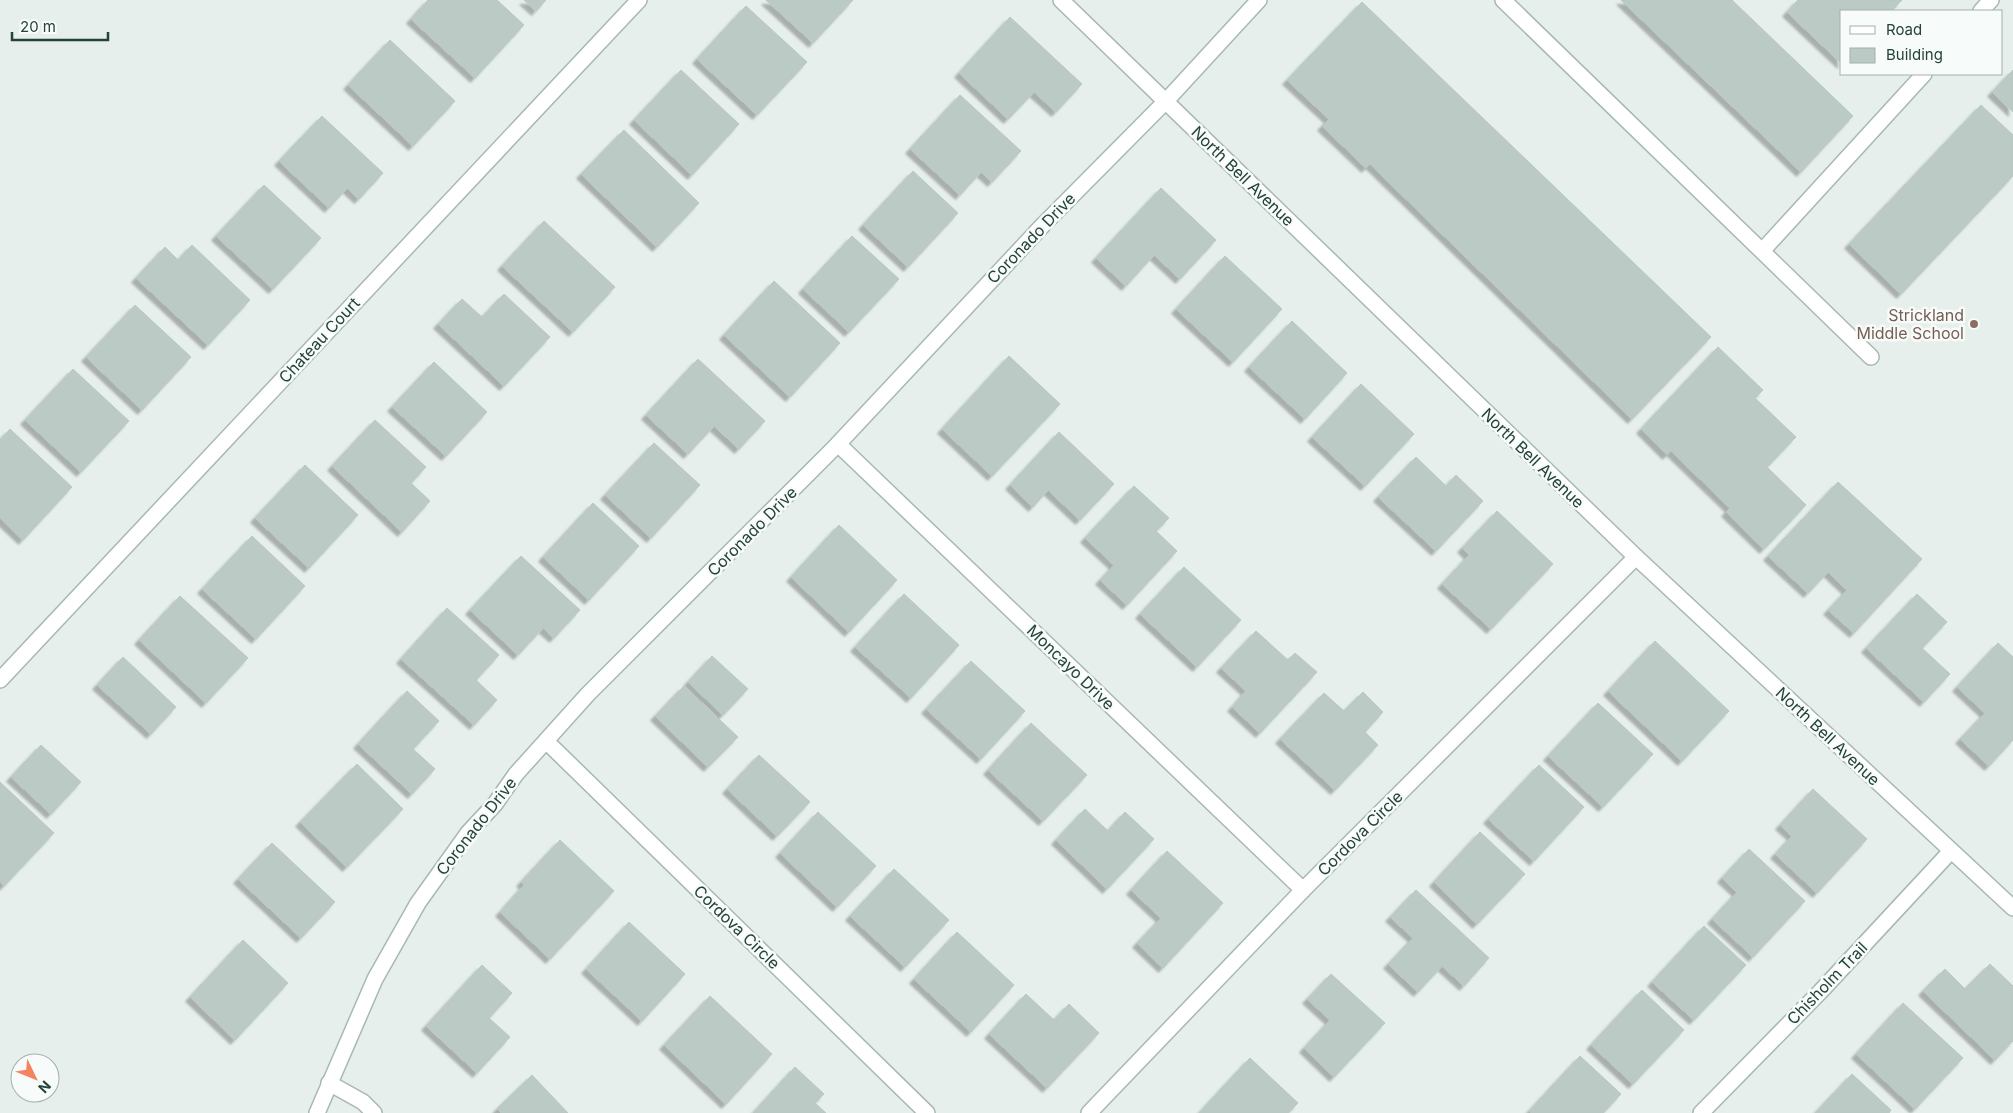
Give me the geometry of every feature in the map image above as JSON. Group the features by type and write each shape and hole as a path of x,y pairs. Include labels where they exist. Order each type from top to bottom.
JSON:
{"street":[{"name":"Chateau Court","path":"0,680 639,0"},
{"name":"North Bell Avenue","path":"1061,0 1636,557 2013,908"},
{"name":"Coronado Drive","path":"317,1113 375,979 418,903 468,833 495,804 516,774 588,694 838,444 1043,225 1166,101 1259,0"},
{"path":"1503,0 1872,357"},
{"path":"1982,10 1992,0"},
{"path":"1763,250 1923,75"},
{"name":"Moncayo Drive","path":"838,444 1303,890"},
{"name":"Cordova Circle","path":"1089,1113 1303,890 1636,557"},
{"name":"Cordova Circle","path":"546,741 928,1113"},
{"name":"Chisholm Trail","path":"1701,1113 1820,992 1951,851"},
{"path":"329,1083 363,1102 374,1113"}],"building":[{"path":"428,0 497,0 524,25 475,78 411,19"},
{"path":"524,0 546,0 536,11"},
{"path":"766,0 853,0 813,43"},
{"path":"1621,0 1732,0 1853,116 1801,172"},
{"path":"1798,0 1902,0 1892,10 1840,10 1840,62 1787,12"},
{"path":"1362,2 1711,337 1632,419 1370,164 1366,168 1322,126 1329,119 1287,80"},
{"path":"746,6 807,62 757,115 697,59"},
{"path":"1010,17 1082,84 1056,112 1034,92 1008,119 959,73"},
{"path":"390,40 455,101 413,146 348,85"},
{"path":"681,70 739,124 692,175 634,120"},
{"path":"2013,70 2013,112 1992,92"},
{"path":"960,95 1021,151 992,182 981,172 960,195 910,149"},
{"path":"1981,105 2013,135 2013,176 1901,294 1849,244"},
{"path":"322,116 383,173 359,199 347,188 329,208 279,161"},
{"path":"624,130 699,203 657,247 581,174"},
{"path":"913,171 958,213 908,267 863,225"},
{"path":"264,185 321,238 273,289 216,236"},
{"path":"1161,188 1216,240 1180,279 1154,255 1126,286 1096,258"},
{"path":"544,221 615,287 573,332 502,266"},
{"path":"852,236 899,279 849,332 803,289"},
{"path":"192,245 250,300 208,345 136,278 165,247 178,260"},
{"path":"1225,256 1282,309 1233,362 1176,309"},
{"path":"774,281 840,343 790,397 724,335"},
{"path":"504,294 550,337 504,386 438,324 462,299 482,317"},
{"path":"135,305 191,357 142,410 86,357"},
{"path":"1292,321 1347,373 1305,419 1249,367"},
{"path":"1718,347 1763,390 1755,398 1796,437 1767,467 1806,505 1764,549 1726,512 1730,508 1671,451 1667,455 1641,429"},
{"path":"1009,356 1060,404 992,476 942,429"},
{"path":"698,359 765,421 739,449 714,426 688,454 646,415"},
{"path":"434,362 487,412 446,456 392,407"},
{"path":"73,369 129,421 81,472 25,420"},
{"path":"1361,384 1414,434 1365,486 1312,437"},
{"path":"375,420 426,467 411,483 430,501 402,532 332,466"},
{"path":"10,429 72,487 23,540 0,518 0,440"},
{"path":"1059,432 1114,484 1080,520 1048,490 1033,507 1010,485"},
{"path":"654,443 700,485 651,538 605,495"},
{"path":"1416,457 1446,486 1456,475 1483,501 1436,551 1378,497"},
{"path":"305,465 358,515 309,568 255,518"},
{"path":"1838,482 1922,559 1854,633 1828,610 1847,590 1828,572 1808,593 1768,556"},
{"path":"1134,486 1169,518 1156,531 1177,551 1127,605 1100,580 1114,565 1085,538"},
{"path":"593,503 639,546 589,600 543,557"},
{"path":"1497,511 1553,564 1491,629 1442,584 1469,555 1462,548"},
{"path":"839,525 897,580 849,632 791,577"},
{"path":"252,536 305,586 256,639 202,589"},
{"path":"521,556 580,610 554,638 543,628 518,655 470,610"},
{"path":"1184,567 1241,620 1197,667 1140,614"},
{"path":"904,594 959,645 911,698 855,647"},
{"path":"1917,594 1947,622 1922,648 1950,674 1924,702 1866,648"},
{"path":"180,596 248,658 206,703 139,640"},
{"path":"447,608 499,655 476,680 497,700 474,725 401,659"},
{"path":"1256,631 1288,660 1295,653 1317,672 1260,733 1232,707 1246,691 1221,668"},
{"path":"1655,641 1729,711 1682,761 1608,691"},
{"path":"1998,643 2013,657 2013,740 1989,766 1960,739 1985,713 1957,687"},
{"path":"712,656 748,689 723,715 688,682"},
{"path":"123,657 176,707 151,734 97,685"},
{"path":"971,661 1025,711 981,759 926,709"},
{"path":"684,686 738,737 708,767 655,716"},
{"path":"407,691 439,721 413,749 435,769 412,794 358,744"},
{"path":"1363,692 1383,712 1365,732 1378,745 1335,790 1280,739 1324,693 1344,711"},
{"path":"1598,703 1653,754 1603,807 1548,756"},
{"path":"1031,723 1087,775 1043,821 988,770"},
{"path":"41,745 81,782 51,814 11,777"},
{"path":"759,755 810,802 777,836 727,789"},
{"path":"357,764 403,809 347,867 300,822"},
{"path":"1539,765 1584,807 1534,861 1488,819"},
{"path":"0,782 54,833 4,886 0,882"},
{"path":"1813,789 1867,839 1817,893 1775,854 1792,836 1780,825"},
{"path":"1085,809 1108,831 1125,812 1154,839 1107,889 1056,840"},
{"path":"818,812 876,866 837,907 780,853"},
{"path":"1480,832 1525,874 1477,924 1434,882"},
{"path":"560,840 614,891 550,959 500,912 524,885 521,882"},
{"path":"272,843 335,902 301,938 238,879"},
{"path":"1749,849 1805,901 1753,957 1712,919 1737,892 1722,878"},
{"path":"1167,851 1223,903 1163,968 1137,943 1161,918 1131,890"},
{"path":"894,869 949,920 905,967 850,916"},
{"path":"1416,890 1489,958 1464,986 1442,966 1418,992 1388,964 1413,938 1390,917"},
{"path":"629,922 685,974 642,1021 586,969"},
{"path":"1704,926 1746,965 1694,1020 1652,982"},
{"path":"957,932 1014,985 971,1032 914,979"},
{"path":"243,940 288,983 235,1040 190,997"},
{"path":"1990,964 2013,986 2013,1041 1995,1060 1923,991 1945,969 1965,989"},
{"path":"482,965 512,993 489,1018 510,1037 477,1073 426,1026"},
{"path":"1331,974 1385,1023 1334,1077 1304,1048 1330,1020 1307,999"},
{"path":"1642,990 1684,1030 1633,1084 1591,1045"},
{"path":"1026,994 1054,1020 1069,1004 1099,1033 1047,1088 989,1034"},
{"path":"710,996 772,1054 726,1104 664,1045"},
{"path":"1903,1003 1963,1058 1915,1109 1856,1054"},
{"path":"1580,1056 1621,1094 1603,1113 1531,1113 1529,1111"},
{"path":"1250,1058 1298,1103 1288,1113 1199,1113"},
{"path":"795,1067 824,1094 815,1103 826,1113 753,1113"},
{"path":"1852,1074 1891,1110 1889,1113 1815,1113"},
{"path":"532,1075 568,1113 501,1113 497,1109"}],"place":[{"name":"Strickland Middle School","path":"1974,324"}]}
